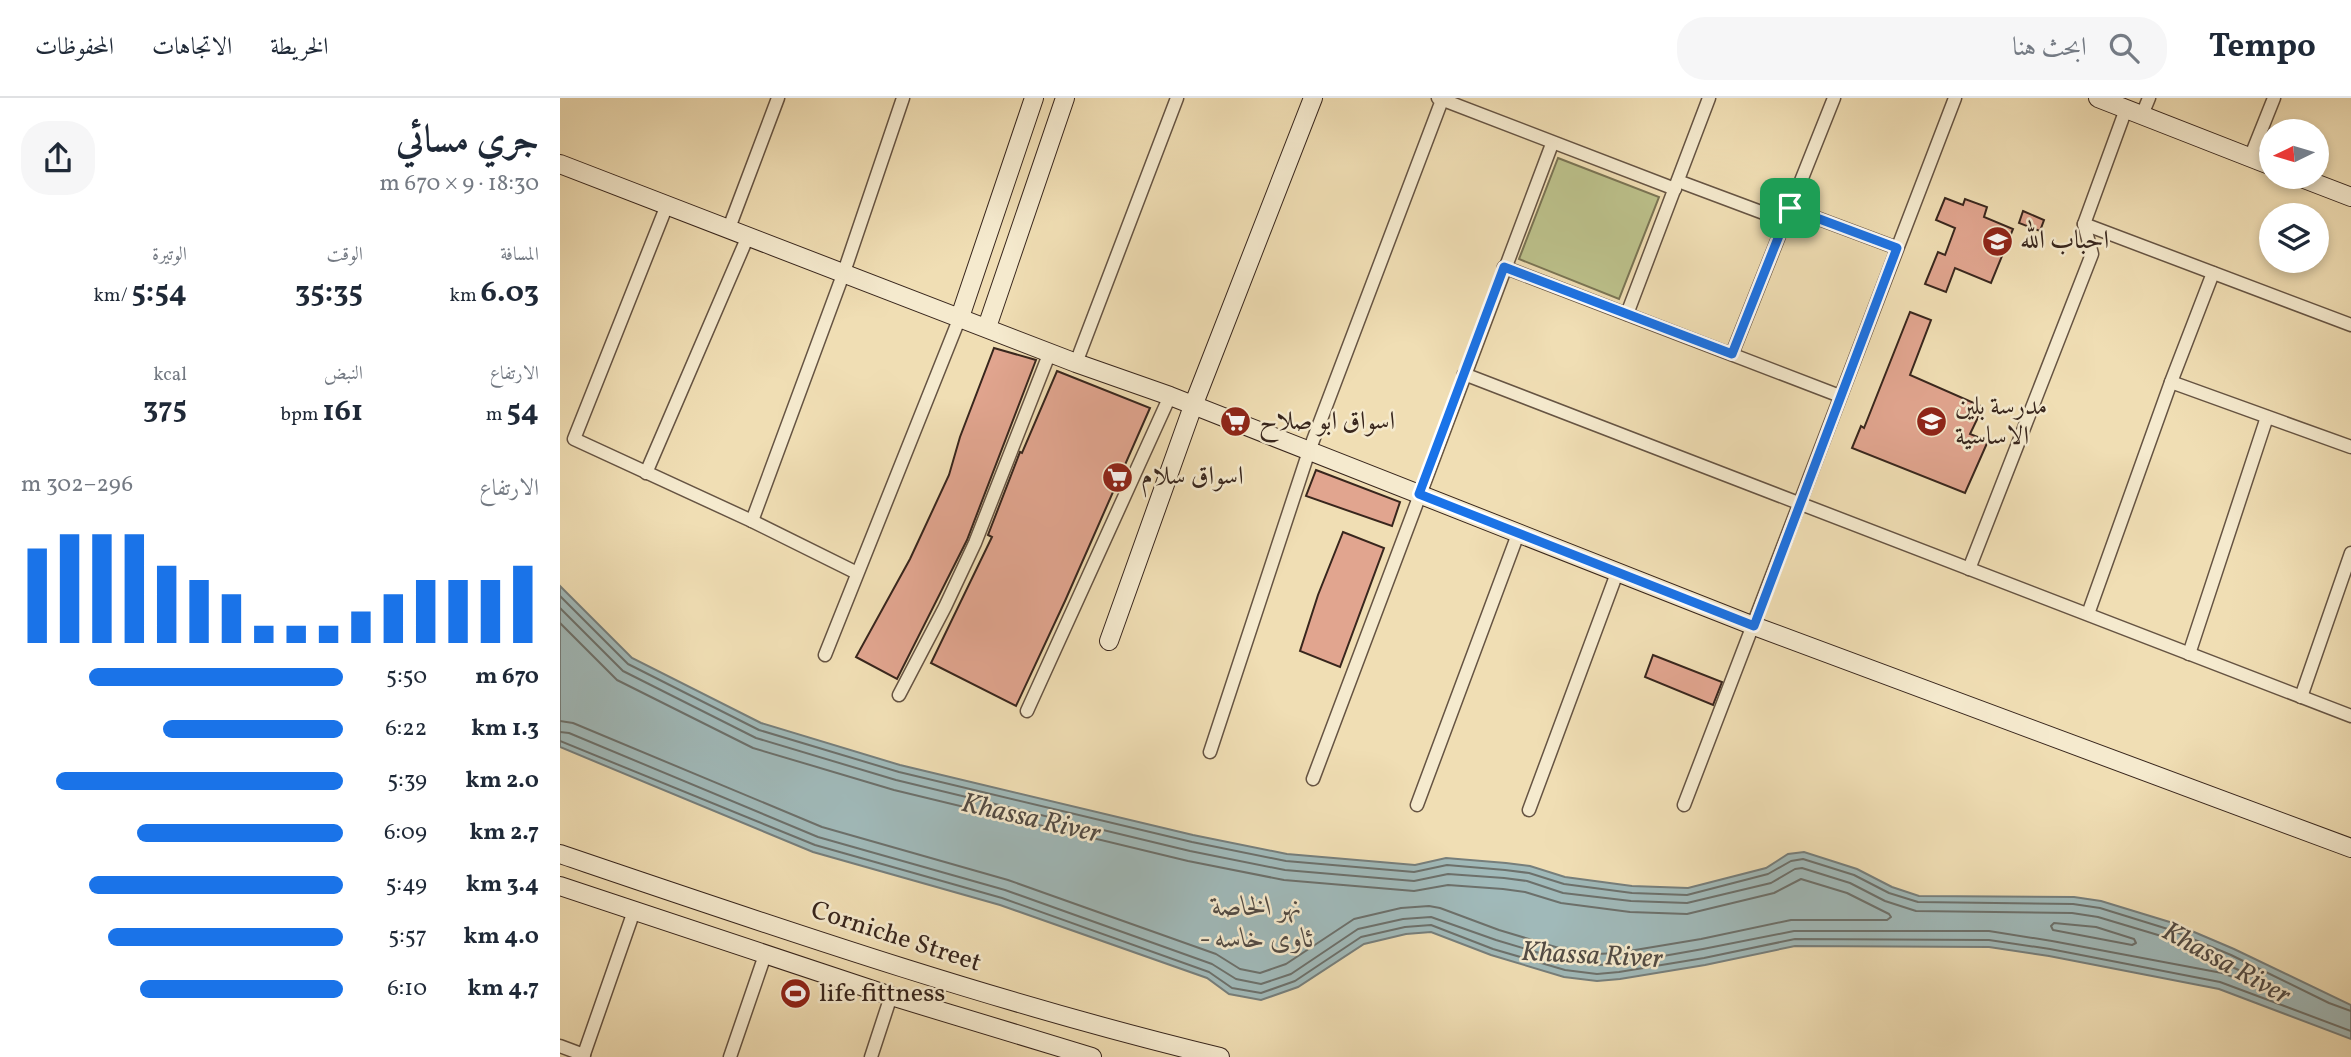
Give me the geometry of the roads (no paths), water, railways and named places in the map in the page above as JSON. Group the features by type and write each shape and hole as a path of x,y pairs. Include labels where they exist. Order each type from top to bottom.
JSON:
{"street":[{"path":"729,228 778,98"},
{"path":"752,521 844,272 903,98"},
{"path":"825,655 960,317 1034,98"},
{"path":"987,327 1065,98"},
{"path":"1076,363 1177,98"},
{"path":"1109,641 1193,406 1313,98"},
{"path":"1627,314 1709,98"},
{"path":"1732,354 1834,98"},
{"path":"1684,805 1955,98"},
{"path":"2098,98 2259,161"},
{"path":"1969,569 2092,254 2084,224 2134,112 2149,98"},
{"path":"2250,158 2274,98"},
{"path":"1210,752 1308,451 1440,99 1552,144 1785,221"},
{"path":"1313,779 1552,144"},
{"path":"560,163 1170,397 1754,626 2351,848"},
{"path":"2329,189 2351,197"},
{"path":"667,205 574,439 857,573"},
{"path":"1790,208 1897,248"},
{"path":"2084,224 2351,325"},
{"path":"646,472 748,236"},
{"path":"1504,267 1840,396"},
{"path":"2088,614 2213,273"},
{"path":"900,695 975,543 1050,352"},
{"path":"1464,374 2351,716"},
{"path":"2171,382 2351,447"},
{"path":"1027,711 1170,397"},
{"path":"2189,654 2267,417"},
{"path":"1417,805 1518,534"},
{"path":"2301,697 2351,553"},
{"path":"1529,810 1617,573"},
{"name":"Corniche Street","path":"560,854 974,990 1220,1057"},
{"path":"560,886 891,996 1092,1057"},
{"path":"560,1046 584,1056 634,911"},
{"path":"730,1057 765,955"},
{"path":"871,1057 891,996"}],"water":[{"name":"نهر الخاصة - ئاوی خاسە","path":"560,586 632,658 761,723 900,765 1193,835 1287,854 1415,865 1446,858 1506,863 1530,866 1565,877 1632,886 1688,888 1766,868 1788,854 1804,852 1857,869 1892,887 1919,896 2074,897 2101,901 2173,923 2351,1005 2351,1039 2219,989 1989,947 1795,946 1705,965 1597,981 1564,977 1491,955 1431,932 1406,934 1364,944 1298,987 1261,1000 1229,994 1207,978 1000,905 813,852 560,747"}],"place":[{"name":"احباب الله","path":"1997,241"},
{"name":"اسواق ابو صلاح","path":"1236,422"},
{"name":"مدرسة بلين الاساسية","path":"1932,422"},
{"name":"اسواق سلام","path":"1118,477"},
{"name":"life fittness","path":"796,994"}],"water label":[{"name":"Khassa River","path":"1031,819"},
{"name":"Khassa River","path":"1592,956"},
{"name":"Khassa River","path":"2226,964"}]}
